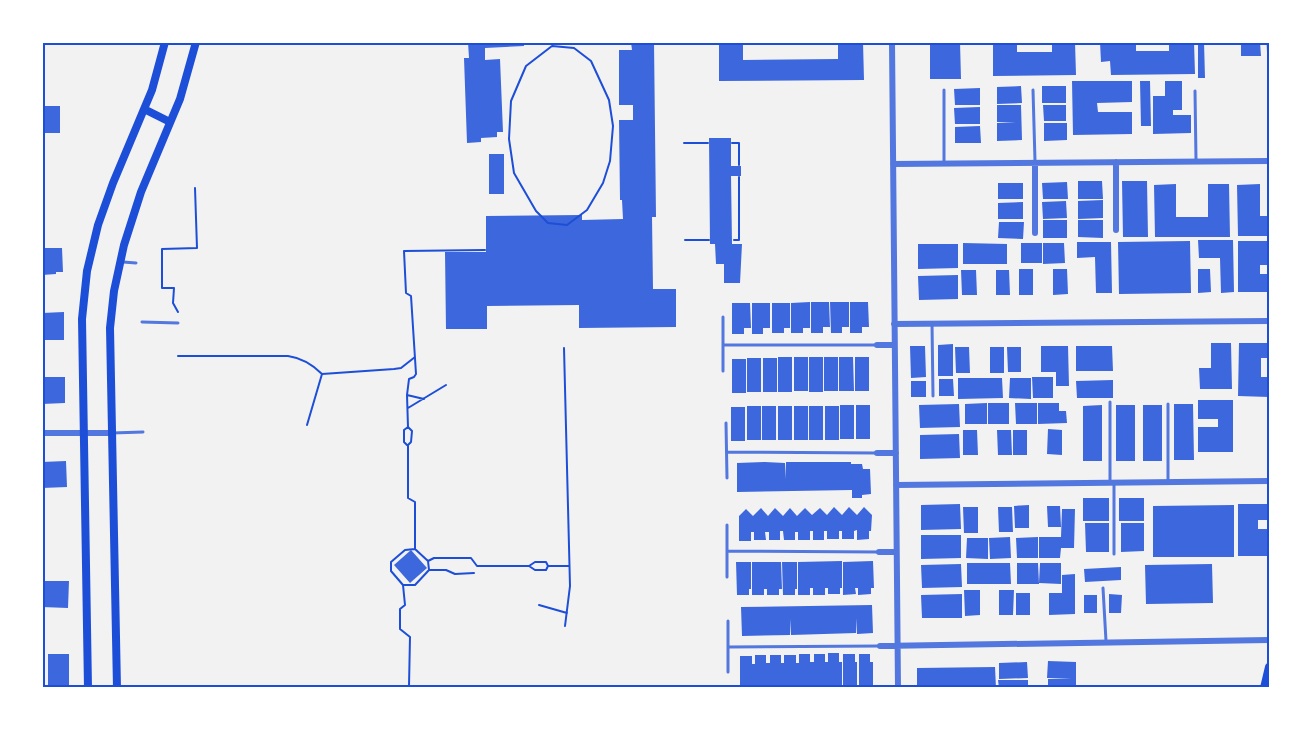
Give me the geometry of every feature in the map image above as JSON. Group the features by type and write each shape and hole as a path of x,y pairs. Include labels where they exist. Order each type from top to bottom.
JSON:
{"main road":[{"path":"88,688 82,318 87,272 105,204 152,90 165,42"},
{"path":"117,688 110,328 114,291 124,245 141,192 180,99 196,42"},
{"path":"144,109 170,122"},
{"path":"1264,688 1269,667"}],"street":[{"path":"892,42 898,688"},
{"path":"893,164 1269,161"},
{"path":"1116,162 1116,230"},
{"path":"1035,163 1035,233"},
{"path":"894,324 1269,321"},
{"path":"877,345 894,345"},
{"path":"42,433 112,433"},
{"path":"877,453 896,453"},
{"path":"896,485 1269,481"},
{"path":"879,552 896,552"},
{"path":"880,646 1269,640"}],"lane":[{"path":"1268,42 1269,63"},
{"path":"944,90 945,164"},
{"path":"1033,90 1035,163"},
{"path":"1195,91 1196,162"},
{"path":"120,261 136,263"},
{"path":"723,317 723,371"},
{"path":"142,322 178,323"},
{"path":"932,323 933,396"},
{"path":"723,345 877,345"},
{"path":"1110,402 1114,554"},
{"path":"1168,404 1168,482"},
{"path":"726,423 727,478"},
{"path":"112,433 143,432"},
{"path":"727,452 877,453"},
{"path":"727,525 728,577"},
{"path":"727,551 879,552"},
{"path":"1104,588 1106,643"},
{"path":"728,621 728,672"},
{"path":"728,647 880,646"}],"path":[{"path":"560,42 560,47"},
{"path":"552,46 560,47 574,48 591,61 609,100 612,126 610,160 603,183 587,210 567,225 548,223 536,211 514,173 509,139 511,101 526,66 552,46"},
{"path":"684,143 708,143"},
{"path":"732,143 739,143 739,165"},
{"path":"734,240 739,240 739,177"},
{"path":"178,312 174,303 174,288 162,288 162,249 197,248 195,188"},
{"path":"685,240 709,240"},
{"path":"414,549 415,502 408,498 408,445 411,442 412,431 408,427 407,395 409,380 416,374 411,296 406,293 404,251 485,250"},
{"path":"564,348 570,586 565,626"},
{"path":"178,356 288,356 305,361 322,374 400,368 415,357"},
{"path":"307,425 322,374"},
{"path":"408,408 446,385"},
{"path":"407,395 424,399"},
{"path":"408,427 404,430 404,442 408,445"},
{"path":"410,687 410,637 400,629 400,609 405,605 404,585 391,571 391,561 405,550 414,549 428,561 429,570"},
{"path":"428,561 435,558 471,558 477,566 529,566 535,570 546,570 548,566 569,566"},
{"path":"529,566 535,562 546,562 548,566"},
{"path":"404,585 415,585 429,570 446,570 455,574 474,573"},
{"path":"539,605 567,613"}],"building":[{"path":"468,42 524,42 524,46 485,48 485,60 500,59 503,132 497,132 497,137 481,138 481,142 467,143 464,58 469,58"},
{"path":"631,42 654,42 656,217 652,217 653,289 676,289 676,327 579,328 579,305 487,306 487,329 446,329 445,252 486,252 486,216 582,215 582,220 623,219 622,200 620,200 619,120 633,120 633,105 619,105 619,50 632,50"},
{"path":"719,42 743,42 743,60 838,59 838,42 863,42 864,80 719,81"},
{"path":"930,42 960,42 961,79 930,79"},
{"path":"993,42 1017,42 1017,52 1052,52 1052,42 1075,42 1076,75 993,76"},
{"path":"1100,42 1136,42 1136,51 1169,51 1169,42 1194,42 1195,74 1111,75 1110,61 1101,62"},
{"path":"1198,42 1204,42 1205,78 1198,78"},
{"path":"1241,42 1260,42 1261,56 1241,56"},
{"path":"1072,81 1132,81 1132,102 1097,103 1098,112 1132,112 1132,134 1073,135"},
{"path":"1140,81 1150,81 1151,126 1141,126"},
{"path":"1165,81 1182,81 1182,110 1173,110 1173,115 1191,115 1191,133 1153,134 1153,96 1165,96"},
{"path":"1021,86 1022,103 997,104 997,87"},
{"path":"1042,86 1066,86 1066,103 1042,103"},
{"path":"980,88 980,105 955,105 954,89"},
{"path":"997,105 1021,105 1022,140 997,141 997,123 1016,123 997,122"},
{"path":"1043,105 1066,105 1066,121 1044,121"},
{"path":"42,106 60,106 60,133 42,133"},
{"path":"980,107 980,124 955,124 954,108"},
{"path":"1044,123 1067,123 1067,140 1044,141"},
{"path":"980,126 981,143 955,143 955,127"},
{"path":"709,138 731,138 731,166 741,166 741,176 731,176 732,244 742,244 740,283 724,283 724,264 716,264 715,244 710,244"},
{"path":"489,154 504,154 504,194 489,194"},
{"path":"1078,181 1102,181 1103,199 1078,199"},
{"path":"1122,181 1147,181 1148,237 1123,237"},
{"path":"1067,182 1068,199 1043,199 1042,183"},
{"path":"998,183 1023,183 1023,199 998,199"},
{"path":"1176,184 1176,217 1208,217 1208,184 1229,184 1230,237 1155,237 1154,185"},
{"path":"1260,184 1260,216 1269,216 1269,236 1238,236 1237,185"},
{"path":"1103,200 1103,218 1078,219 1078,201"},
{"path":"1066,201 1067,218 1043,219 1042,202"},
{"path":"1023,202 1023,219 998,219 998,203"},
{"path":"1043,220 1067,220 1067,238 1043,238"},
{"path":"1078,220 1103,220 1103,238 1078,237"},
{"path":"999,222 1024,222 1023,239 998,238"},
{"path":"1198,240 1233,240 1234,292 1221,293 1220,258 1199,258"},
{"path":"1190,241 1191,293 1119,294 1118,242"},
{"path":"1238,241 1269,241 1269,265 1260,265 1260,274 1269,274 1269,292 1238,292"},
{"path":"1077,242 1111,242 1112,293 1096,293 1095,257 1077,258"},
{"path":"963,243 1007,244 1007,264 963,264"},
{"path":"1021,243 1042,243 1042,263 1021,263"},
{"path":"1043,243 1064,243 1065,263 1043,264"},
{"path":"918,244 958,244 958,268 918,269"},
{"path":"42,248 62,248 63,272 42,275"},
{"path":"1019,269 1033,269 1033,295 1019,295"},
{"path":"1053,269 1067,269 1068,294 1053,295"},
{"path":"1198,269 1210,269 1211,292 1198,293"},
{"path":"961,270 976,270 977,295 962,295"},
{"path":"996,270 1009,270 1010,295 996,295"},
{"path":"958,275 958,299 919,300 918,276"},
{"path":"810,302 810,328 803,328 803,333 791,333 791,303"},
{"path":"811,302 829,302 830,327 823,327 823,333 811,333"},
{"path":"830,302 849,302 849,327 842,327 842,333 831,333"},
{"path":"850,302 868,302 869,327 862,327 862,333 850,333"},
{"path":"732,303 750,303 751,328 744,328 744,334 732,334"},
{"path":"752,303 770,303 770,328 763,328 763,334 752,334"},
{"path":"772,303 790,303 790,328 784,328 784,333 772,333"},
{"path":"64,312 64,340 42,340 42,313"},
{"path":"1211,343 1231,343 1232,389 1200,389 1199,368 1211,368"},
{"path":"1239,343 1269,343 1269,358 1261,358 1261,377 1269,377 1269,397 1238,396"},
{"path":"953,344 953,376 938,376 938,345"},
{"path":"910,346 925,346 926,377 911,378"},
{"path":"1041,346 1068,346 1069,386 1056,386 1056,372 1041,372"},
{"path":"1076,346 1112,346 1113,371 1076,371"},
{"path":"955,347 969,347 970,373 956,373"},
{"path":"990,347 1004,347 1004,373 990,373"},
{"path":"1007,347 1021,347 1021,372 1008,372"},
{"path":"778,357 792,357 792,392 778,392"},
{"path":"794,357 808,357 808,391 794,391"},
{"path":"809,357 823,357 823,392 809,392"},
{"path":"824,357 838,357 838,391 824,391"},
{"path":"839,357 853,357 854,391 839,391"},
{"path":"855,357 869,357 869,391 855,391"},
{"path":"747,358 761,358 761,392 747,392"},
{"path":"763,358 777,358 777,392 763,392"},
{"path":"732,359 746,359 746,393 732,393"},
{"path":"42,377 65,377 65,403 42,404"},
{"path":"1032,377 1053,377 1053,398 1033,398"},
{"path":"958,378 1002,378 1003,398 958,399"},
{"path":"1010,378 1031,378 1031,399 1009,398"},
{"path":"939,379 953,379 954,396 939,396"},
{"path":"1113,380 1113,398 1077,398 1076,381"},
{"path":"911,381 926,381 926,397 911,397"},
{"path":"1198,400 1233,400 1233,452 1198,452 1198,427 1218,427 1218,419 1198,419"},
{"path":"987,403 987,424 965,424 965,404"},
{"path":"988,403 1009,403 1009,424 988,424"},
{"path":"1015,403 1037,403 1037,424 1016,424"},
{"path":"1038,403 1059,403 1059,411 1066,411 1067,423 1038,424"},
{"path":"959,404 960,427 920,428 919,405"},
{"path":"1174,404 1193,404 1194,460 1174,460"},
{"path":"840,405 854,405 854,439 840,439"},
{"path":"856,405 870,405 870,439 856,439"},
{"path":"1102,405 1102,461 1083,461 1083,406"},
{"path":"1116,405 1135,405 1135,461 1116,461"},
{"path":"1143,405 1162,405 1162,461 1143,461"},
{"path":"747,406 761,406 761,440 747,440"},
{"path":"762,406 776,406 776,440 762,440"},
{"path":"778,406 792,406 792,440 778,440"},
{"path":"794,406 808,406 808,440 794,440"},
{"path":"809,406 823,406 823,440 809,440"},
{"path":"825,406 839,406 839,440 825,440"},
{"path":"731,407 745,407 745,441 731,441"},
{"path":"1048,429 1062,430 1062,455 1047,454"},
{"path":"963,430 977,430 978,455 963,455"},
{"path":"997,430 1011,430 1012,455 998,455"},
{"path":"1013,430 1027,430 1027,455 1013,455"},
{"path":"959,434 960,458 920,459 920,435"},
{"path":"66,461 67,487 42,488 42,462"},
{"path":"786,462 862,464 863,469 870,469 871,494 862,495 862,498 852,498 852,490 737,492 737,463 785,463 786,479"},
{"path":"1083,498 1109,498 1109,521 1083,521"},
{"path":"1119,498 1144,498 1144,521 1119,521"},
{"path":"960,504 961,529 921,530 921,505"},
{"path":"1238,504 1269,504 1269,520 1258,520 1258,529 1267,529 1267,556 1238,556"},
{"path":"1029,505 1029,528 1015,528 1014,506"},
{"path":"1234,505 1234,557 1153,557 1153,506"},
{"path":"1047,506 1060,506 1061,527 1048,527"},
{"path":"834,507 842,515 849,507 857,515 864,507 872,515 869,539 857,540 857,530 854,531 854,539 842,539 842,531 839,531 839,539 827,539 827,531 824,531 824,540 813,540 813,531 810,531 810,540 798,540 798,532 795,532 795,540 784,540 783,531 780,531 780,540 769,540 769,532 765,532 766,540 754,540 754,532 751,532 751,541 739,541 739,516 746,509 753,516 761,508 768,516 775,508 783,516 790,508 797,516 805,508 812,515 820,508 827,515"},
{"path":"963,507 978,507 978,533 964,533"},
{"path":"998,507 1012,507 1013,532 999,532"},
{"path":"1062,509 1075,509 1074,548 1061,548 1060,558 1039,558 1039,537 1061,537"},
{"path":"1085,523 1109,523 1109,552 1086,552"},
{"path":"1121,523 1144,523 1144,551 1121,552"},
{"path":"921,535 961,535 961,558 921,559"},
{"path":"1010,537 1011,558 990,559 989,538"},
{"path":"1038,537 1038,558 1017,558 1016,538"},
{"path":"967,538 988,538 988,559 966,558"},
{"path":"411,550 427,568 410,583 394,565"},
{"path":"842,561 840,594 828,594 828,588 825,588 825,595 813,595 813,588 810,588 810,595 798,595 798,562"},
{"path":"873,561 874,588 871,588 871,594 858,595 858,588 855,588 856,594 843,595 843,562"},
{"path":"736,562 751,562 749,595 737,595"},
{"path":"752,562 781,562 782,589 779,589 779,595 767,595 767,589 764,589 764,595 752,595"},
{"path":"782,562 797,562 795,595 783,595"},
{"path":"967,563 1010,563 1011,584 967,584"},
{"path":"1017,563 1038,563 1039,584 1017,584"},
{"path":"1040,563 1061,563 1061,584 1039,583"},
{"path":"961,564 962,587 922,588 921,565"},
{"path":"1212,564 1213,603 1146,604 1145,565"},
{"path":"1121,567 1121,580 1085,582 1084,569"},
{"path":"1075,574 1075,614 1049,615 1049,593 1062,593 1062,575"},
{"path":"42,581 69,581 68,608 42,607"},
{"path":"964,590 980,590 980,615 965,616"},
{"path":"999,590 1014,590 1013,615 999,615"},
{"path":"1016,593 1030,593 1030,615 1016,615"},
{"path":"962,594 962,618 922,618 921,595"},
{"path":"1109,594 1122,595 1121,613 1109,613"},
{"path":"1084,595 1097,595 1097,613 1084,613"},
{"path":"872,605 873,633 857,634 856,618 856,633 791,635 790,619 790,635 742,636 741,607"},
{"path":"828,653 839,653 839,662 842,662 842,687 740,688 740,656 752,656 752,664 755,664 755,655 766,655 766,663 770,663 770,655 781,655 781,663 784,663 784,655 796,655 796,663 799,663 799,654 810,654 810,662 814,662 814,654 825,654 825,662 828,662"},
{"path":"48,654 69,654 69,688 48,688"},
{"path":"843,654 855,654 857,688 843,688"},
{"path":"859,654 870,654 870,662 873,662 873,688 859,688"},
{"path":"1048,661 1076,662 1076,688 1048,688 1048,679 1072,678 1047,678"},
{"path":"1027,662 1028,678 999,679 999,663"},
{"path":"995,667 996,688 977,688 977,685 944,685 944,688 917,688 917,668"},
{"path":"998,680 1028,680 1028,688 999,688"}]}
